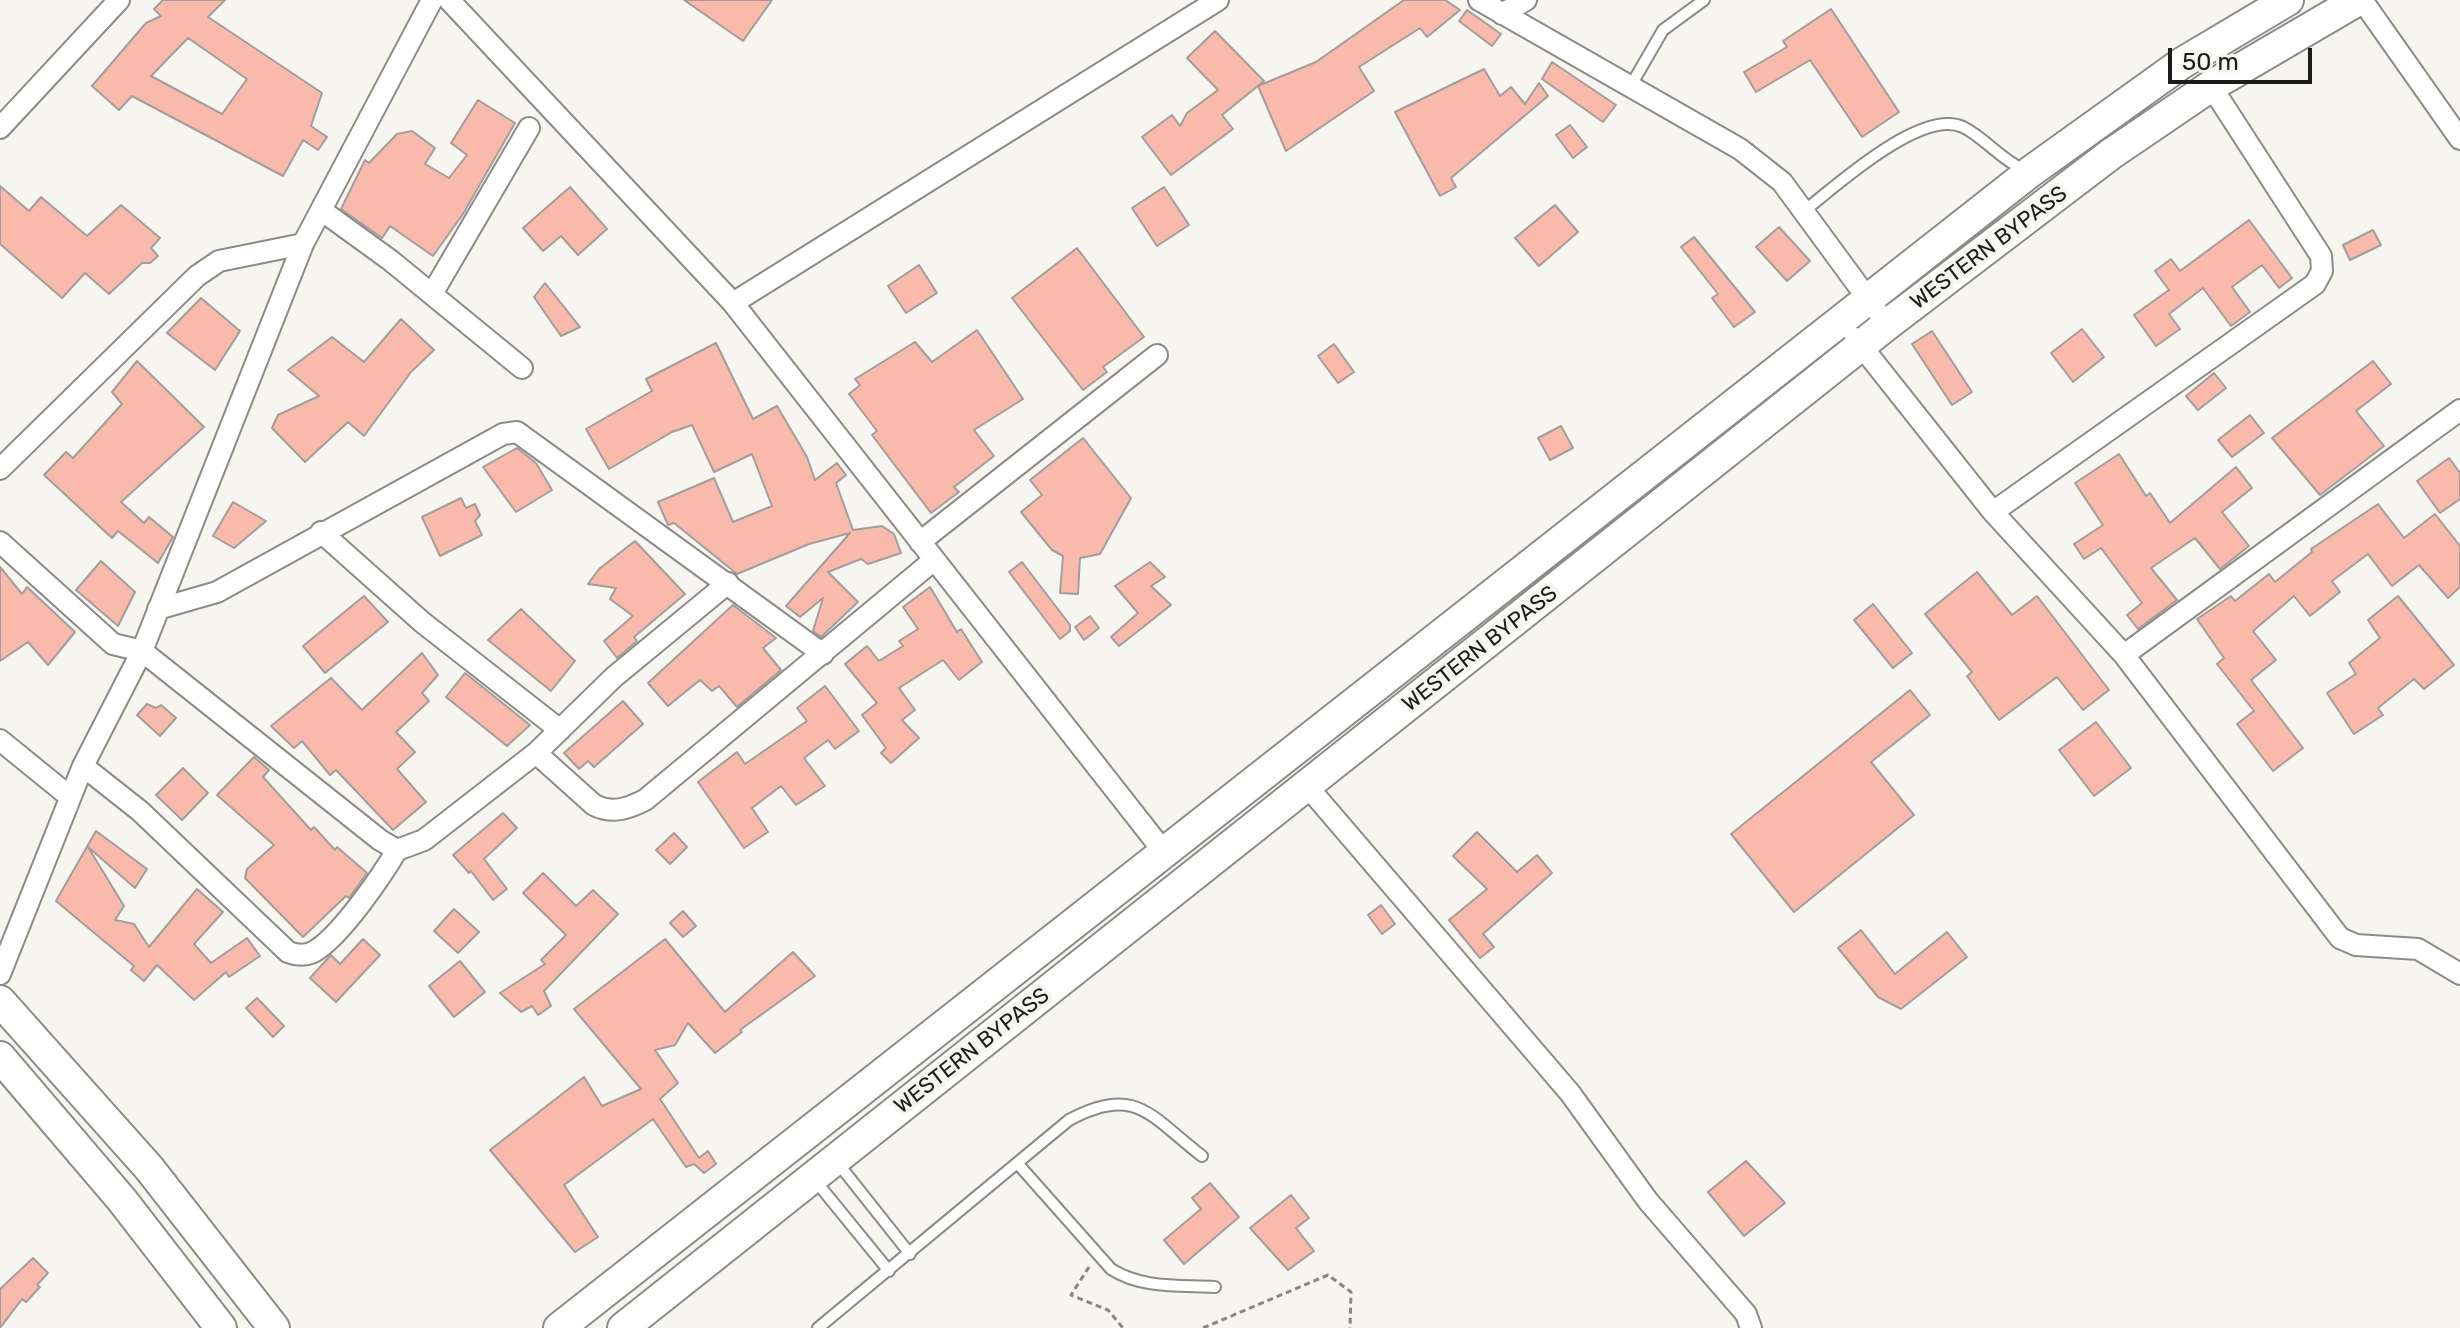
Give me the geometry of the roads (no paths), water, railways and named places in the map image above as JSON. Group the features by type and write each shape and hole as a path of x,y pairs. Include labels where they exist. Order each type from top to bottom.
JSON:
{"main road":[{"name":"WESTERN BYPASS","path":"559,1328 2030,172 2182,63 2288,0"},
{"name":"WESTERN BYPASS","path":"623,1328 1888,324 2111,154 2211,86 2360,0"},
{"path":"0,1001 149,1168 274,1328"},
{"path":"0,1057 122,1200 221,1328"}],"street":[{"path":"0,128 119,0"},
{"path":"0,974 83,766 142,651 303,244 432,0"},
{"path":"449,0 733,303 1164,852"},
{"path":"733,303 1218,0"},
{"path":"1479,0 1740,149 1782,182 1888,324"},
{"path":"1502,14 1526,0"},
{"path":"2360,0 2460,139"},
{"path":"1993,512 2303,293 2315,284 2322,271 2321,256 2211,86"},
{"path":"432,294 529,128"},
{"path":"321,210 432,294 522,368"},
{"path":"0,469 197,276 219,261 303,244"},
{"path":"1840,321 1993,512 2124,655 2340,938 2356,945 2418,949 2460,974"},
{"path":"920,542 1157,355"},
{"path":"2124,655 2460,410"},
{"path":"158,609 217,592 503,434 517,432 823,654"},
{"path":"321,532 422,622 560,730"},
{"path":"0,542 113,644 142,651 380,840 397,850"},
{"path":"536,753 594,805 603,810 629,808 645,800 934,560"},
{"path":"83,766 140,811 288,952 298,955 320,948 366,895 397,850 424,840 536,753 614,677 728,583"},
{"path":"0,740 70,797"},
{"path":"1307,786 1570,1093 1648,1201 1737,1302 1751,1328"}],"lane":[{"path":"1630,87 1663,30 1704,0"},
{"path":"1804,211 1879,154 1924,128 1945,123 1964,128 2005,161 2030,172"},
{"path":"818,1328 1069,1120 1118,1102 1135,1105 1202,1156"},
{"path":"1018,1164 1111,1269 1142,1283 1215,1287"},
{"path":"824,1168 910,1254"},
{"path":"824,1168 889,1271"}]}
